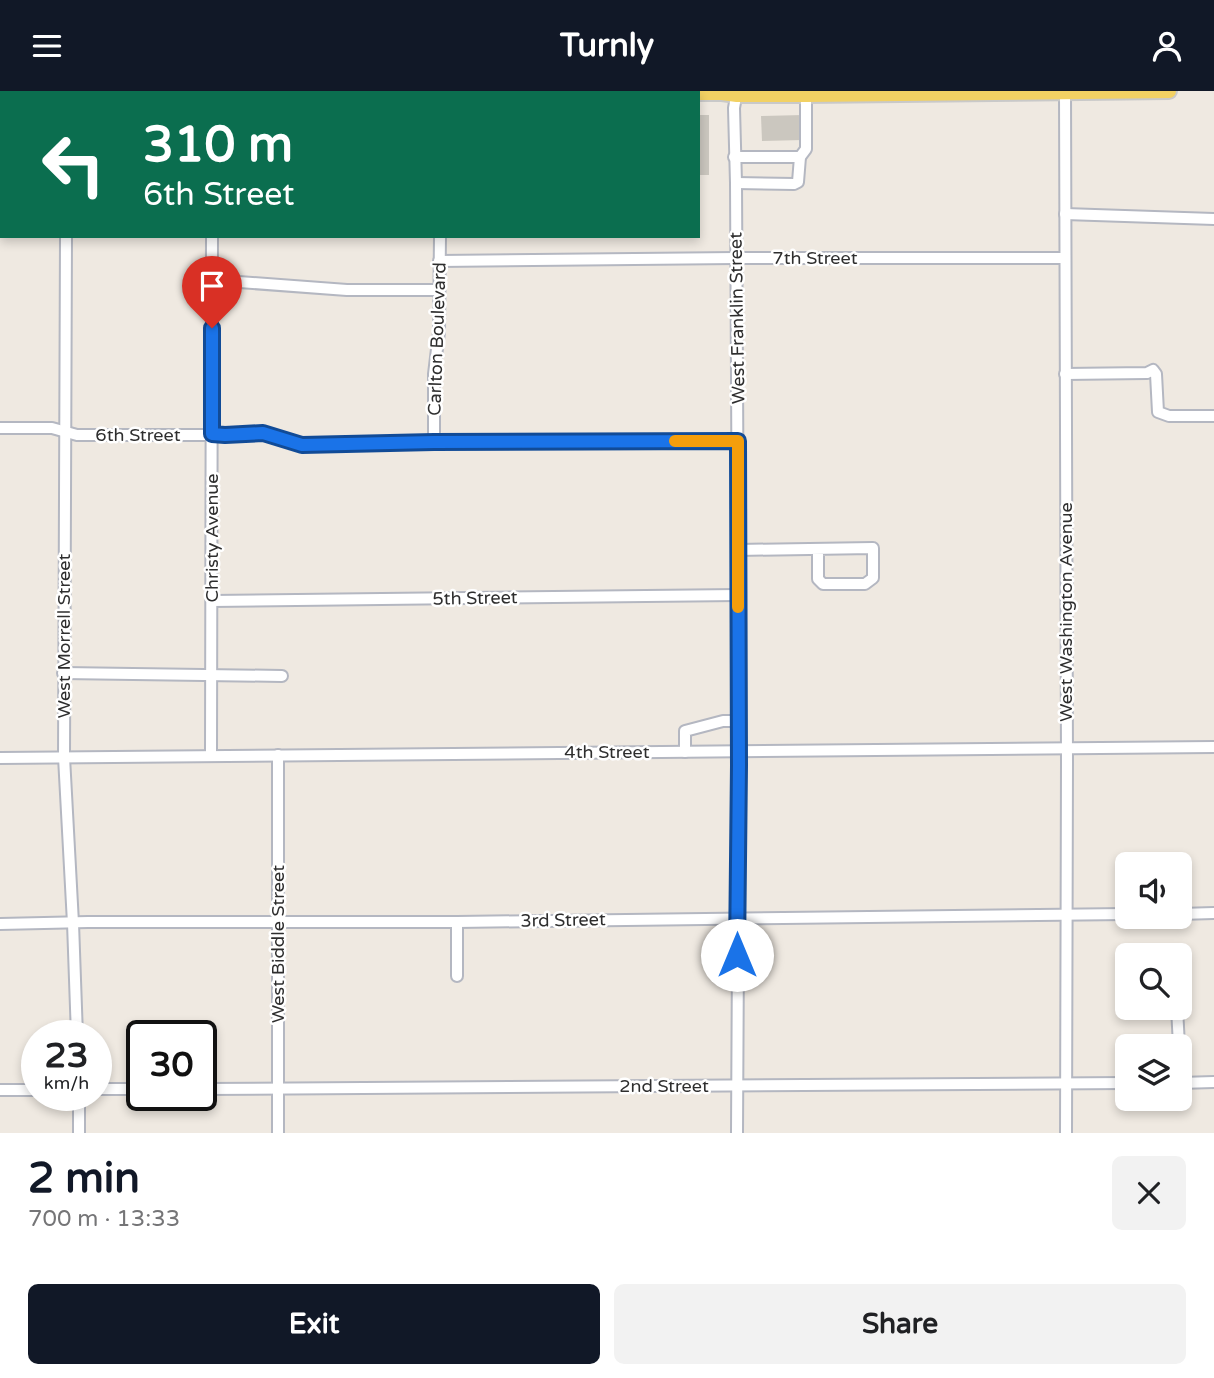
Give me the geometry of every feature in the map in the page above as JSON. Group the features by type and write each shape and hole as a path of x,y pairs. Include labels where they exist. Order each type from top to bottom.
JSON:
{"main road":[{"path":"700,93 1169,91"}],"street":[{"name":"West Washington Avenue","path":"1065,91 1066,1133"},
{"name":"West Franklin Street","path":"737,93 734,108 738,441 737,1133"},
{"path":"736,183 798,182 800,157 806,149 800,94"},
{"path":"734,157 800,157"},
{"path":"1065,214 1214,219"},
{"name":"West Morrell Street","path":"66,238 64,757 76,1020"},
{"name":"Christy Avenue","path":"211,756 212,238"},
{"name":"Carlton Boulevard","path":"434,442 434,374 439,332 439,238"},
{"name":"7th Street","path":"439,261 1065,258"},
{"path":"212,280 347,290 439,290"},
{"path":"1065,373 1147,373 1153,370 1156,374 1158,412 1169,416 1214,415"},
{"name":"6th Street","path":"0,428 52,428 78,435 263,433 302,445 738,441"},
{"path":"738,550 873,548 873,578 865,584 823,584 818,579 818,549"},
{"name":"5th Street","path":"212,601 738,595"},
{"path":"63,673 282,676"},
{"path":"685,752 685,731 723,721 738,721"},
{"name":"4th Street","path":"0,758 1214,747"},
{"name":"West Biddle Street","path":"278,755 278,1133"},
{"path":"1192,914 1214,913"},
{"name":"3rd Street","path":"0,924 1115,914"},
{"path":"457,922 457,976"},
{"path":"1192,1083 1214,1082"},
{"name":"2nd Street","path":"217,1089 1115,1083"},
{"path":"0,1090 21,1090"},
{"path":"79,1111 79,1133"}],"building":[{"path":"700,115 709,115 709,175 700,175"},
{"path":"803,115 803,140 762,141 761,116"}],"slow traffic":[{"path":"675,441 738,441 738,607"}],"route":[{"path":"212,328 212,434 263,433 302,445 738,441 737,955"}]}
